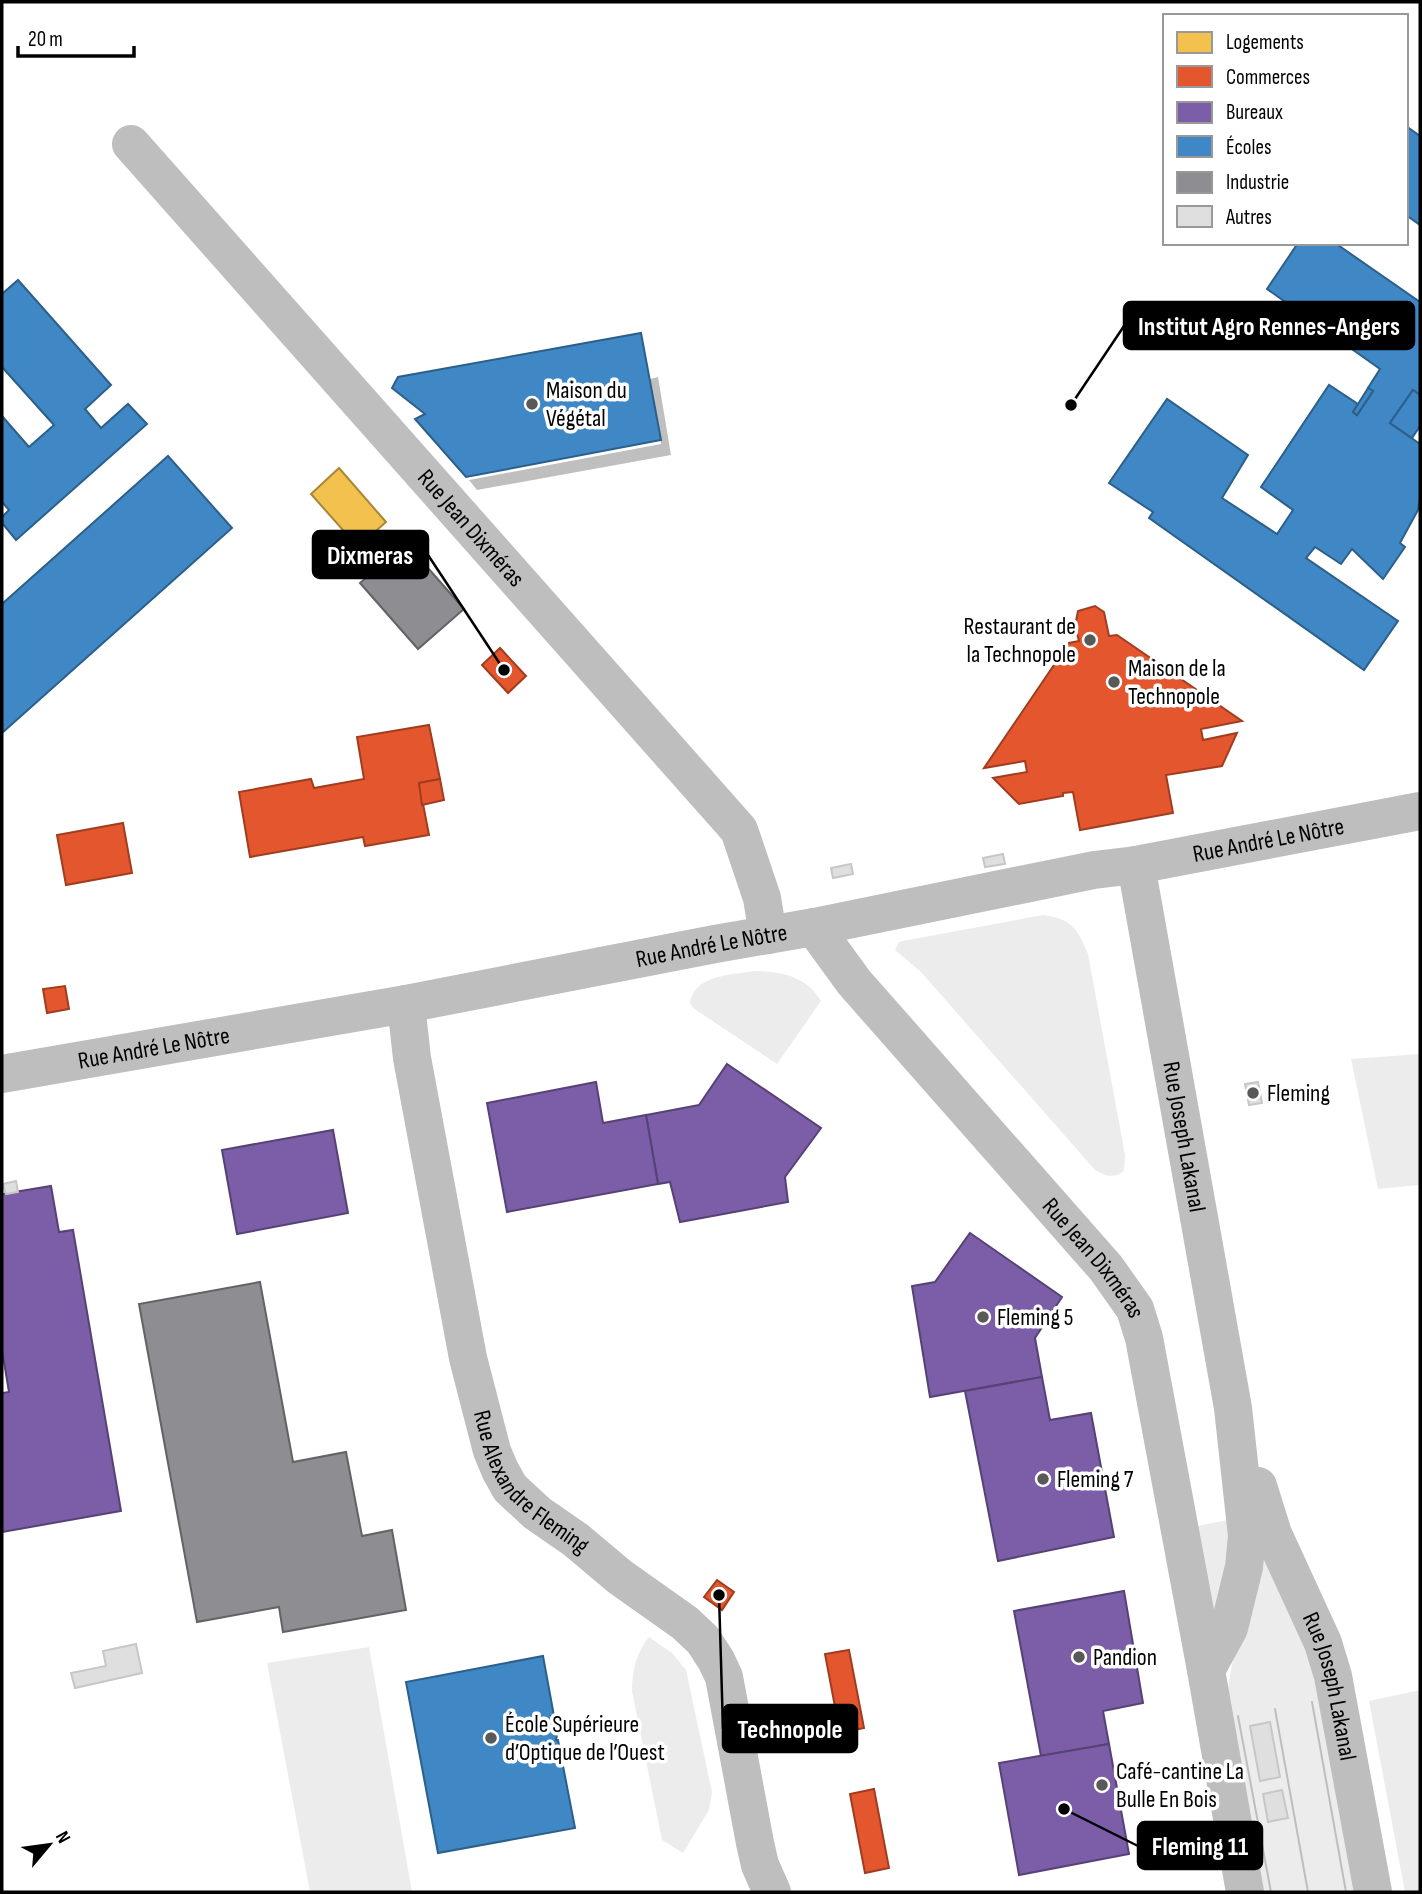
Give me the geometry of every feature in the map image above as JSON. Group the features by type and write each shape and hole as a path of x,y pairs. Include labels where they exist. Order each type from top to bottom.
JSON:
{"street":[{"name":"Rue Jean Dixméras","path":"131,144 739,830 762,898 768,936"},
{"name":"Rue André Le Nôtre","path":"2,1074 406,1004 768,936 1094,870 1136,865 1420,810"},
{"name":"Rue Joseph Lakanal","path":"1136,865 1233,1408 1247,1536 1244,1567 1229,1628 1206,1670"},
{"name":"Rue Jean Dixméras","path":"814,927 853,982 1106,1268 1135,1309 1144,1338 1206,1670"},
{"name":"Rue Alexandre Fleming","path":"406,1004 412,1058 468,1359 496,1461 510,1488 523,1501 620,1577 685,1623 703,1640 716,1660 724,1677 760,1865 772,1892"},
{"name":"Rue Joseph Lakanal","path":"1233,1408 1273,1534 1323,1643 1330,1665 1373,1892"},
{"path":"1206,1670 1245,1892"}],"shaded area":[{"path":"658,377 671,455 477,490 469,480 661,444 650,379"},
{"path":"1043,915 1061,919 1072,926 1088,954 1125,1155 1124,1171 1113,1176 1095,1170 921,972 895,950 899,942"},
{"path":"754,971 783,974 801,981 821,1001 777,1064 693,1008 690,1003 698,987 706,982"},
{"path":"1420,1054 1420,1185 1378,1189 1351,1059"},
{"path":"1233,1519 1216,1623 1192,1527"},
{"path":"1259,1547 1309,1645 1356,1892 1262,1892 1227,1699 1233,1660"},
{"path":"649,1637 672,1653 686,1670 712,1792 709,1810 683,1853 662,1840 632,1691 636,1662"},
{"path":"369,1647 412,1892 310,1892 267,1663"},
{"path":"1420,1690 1420,1892 1405,1892 1369,1701"}],"building: Logements":[{"path":"339,468 386,522 358,547 311,494"}],"building: Commerces":[{"name":"Maison de la Technopole","path":"1095,606 1104,612 1109,636 1117,635 1242,721 1201,729 1203,740 1237,733 1222,766 1166,775 1173,813 1080,830 1073,792 1019,804 993,778 1027,772 1025,761 984,768 1069,643 1079,641 1075,626 1078,611"},
{"path":"500,648 526,676 508,693 482,665"},
{"path":"429,725 440,779 419,783 429,835 365,846 363,837 250,857 239,792 311,779 314,788 364,779 357,737"},
{"path":"440,779 444,800 422,805 419,783"},
{"path":"123,823 132,873 66,885 57,835"},
{"path":"65,986 69,1009 47,1013 43,989"},
{"path":"717,1580 734,1592 722,1610 704,1597"},
{"path":"849,1650 864,1728 840,1733 825,1654"},
{"path":"874,1789 889,1868 865,1873 850,1794"}],"building: Bureaux":[{"path":"727,1064 821,1128 785,1177 788,1202 680,1222 670,1182 658,1184 646,1115 699,1105"},
{"path":"596,1082 603,1123 646,1115 658,1184 507,1212 487,1103"},
{"path":"333,1130 348,1213 237,1234 222,1150"},
{"path":"51,1186 59,1232 73,1230 121,1511 2,1532 2,1393 9,1392 2,1350 2,1194"},
{"name":"Fleming 5","path":"970,1233 1062,1297 1035,1338 1042,1377 930,1397 912,1286 935,1282"},
{"name":"Fleming 7","path":"1042,1377 1050,1420 1091,1413 1114,1537 998,1561 965,1391"},
{"name":"Pandion","path":"1124,1591 1143,1703 1103,1711 1109,1744 1041,1756 1014,1611"},
{"path":"1109,1744 1129,1854 1019,1875 999,1763"}],"building: Écoles":[{"path":"1408,127 1420,136 1420,225 1408,216"},
{"path":"1297,245 1338,245 1420,302 1420,395 1413,390 1390,423 1420,444 1420,498 1418,510 1400,543 1405,547 1383,579 1352,549 1341,564 1315,547 1306,558 1398,621 1364,670 1149,518 1153,512 1109,483 1167,399 1248,455 1222,498 1277,534 1293,510 1261,487 1329,385 1358,404 1353,412 1357,415 1373,391 1368,388 1380,369 1267,289"},
{"path":"18,280 111,385 85,409 101,428 128,404 147,424 16,540 2,523 2,517 9,510 2,502 2,416 29,447 54,425 2,367 2,294"},
{"name":"Maison du Végétal","path":"641,333 661,440 466,477 415,419 425,414 392,388 398,377"},
{"path":"1368,388 1373,391 1357,415 1353,412"},
{"path":"1413,390 1420,395 1420,426 1412,438 1390,423"},
{"path":"168,456 232,528 2,733 2,604"},
{"path":"543,1656 554,1716 551,1716 558,1730 556,1740 575,1828 438,1853 406,1682"}],"building: Industrie":[{"path":"406,543 464,609 418,649 360,583"},
{"path":"260,1282 293,1462 346,1452 362,1536 392,1530 406,1610 283,1632 279,1607 197,1622 139,1304"}],"building: Autres":[{"path":"1003,854 1005,864 985,867 983,858"},
{"path":"851,864 853,874 833,878 831,868"},
{"name":"Fleming","path":"1258,1082 1262,1103 1249,1105 1245,1084"},
{"path":"16,1181 18,1192 6,1194 3,1184"},
{"path":"136,1644 142,1673 75,1688 71,1673 106,1666 103,1651"},
{"path":"1270,1722 1280,1777 1260,1781 1250,1726"},
{"path":"1282,1790 1288,1818 1268,1822 1263,1794"}],"tram line":[{"path":"1312,1702 1346,1892"},
{"path":"1275,1709 1308,1892"},
{"path":"1238,1716 1271,1892"}],"place":[{"name":"Maison du Végétal","path":"532,404"},
{"name":"Institut Agro Rennes-Angers","path":"1071,405"},
{"name":"Restaurant de la Technopole","path":"1090,640"},
{"name":"Dixmeras","path":"504,670"},
{"name":"Maison de la Technopole","path":"1114,682"},
{"name":"Fleming","path":"1253,1093"},
{"name":"Fleming 5","path":"983,1317"},
{"name":"Fleming 7","path":"1043,1479"},
{"name":"Technopole","path":"719,1595"},
{"name":"Pandion","path":"1079,1657"},
{"name":"École Supérieure d’Optique de l’Ouest","path":"491,1738"},
{"name":"Café-cantine La Bulle En Bois","path":"1102,1785"},
{"name":"Fleming 11","path":"1064,1809"}]}
